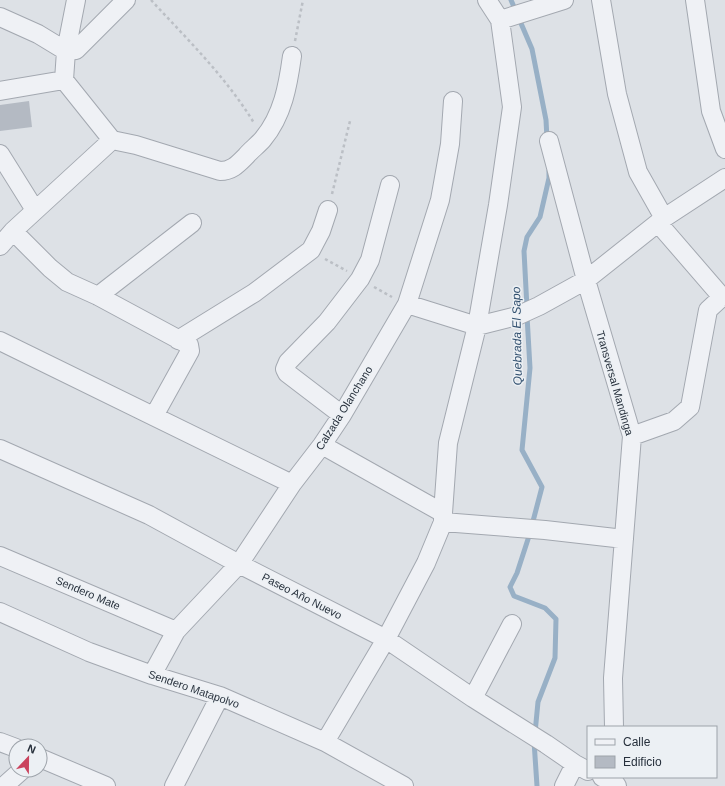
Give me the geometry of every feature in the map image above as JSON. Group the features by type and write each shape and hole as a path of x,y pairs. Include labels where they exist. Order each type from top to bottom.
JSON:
{"street":[{"path":"76,0 66,51 64,80 112,140 136,145 220,171 228,171 235,166 264,138 281,111 289,81 292,56"},
{"path":"0,17 38,34 66,51 76,50 126,0"},
{"path":"487,0 510,16"},
{"path":"510,16 564,0"},
{"path":"601,0 617,94 638,172 661,220 723,297 708,310 690,407 674,421 632,436"},
{"path":"695,0 711,111 725,149"},
{"path":"325,742 386,639 426,564 443,517 448,443 477,326 498,205 512,107 510,16"},
{"path":"0,91 64,80"},
{"name":"Calzada Olanchano","path":"152,675 176,631 239,564 292,484 322,445 342,414 406,304 440,200 450,144 453,101"},
{"path":"0,246 35,210 112,140"},
{"name":"Transversal Mandinga","path":"549,142 586,280 632,436 613,678 614,726"},
{"path":"0,154 35,210"},
{"path":"406,304 477,326 517,316 540,306 586,280 661,220 725,178"},
{"path":"342,414 287,373 285,369 288,362 327,322 360,279 370,260 390,185"},
{"path":"178,340 254,293 311,250 321,231 328,210"},
{"path":"98,296 192,224"},
{"path":"13,231 50,268 67,282 98,296 189,345 190,351 154,416"},
{"path":"0,341 292,484"},
{"path":"322,445 443,517 521,528 624,539"},
{"name":"Paseo Año Nuevo","path":"0,449 148,515 239,564 386,639 473,698 582,767"},
{"name":"Sendero Mate","path":"0,556 176,631"},
{"name":"Sendero Matapolvo","path":"0,612 88,652 152,675 220,696 325,742 404,786"},
{"path":"473,698 512,624"},
{"path":"174,786 220,696"},
{"path":"48,761 106,786"},
{"path":"564,786 582,767"},
{"path":"4,786 13,778"}],"path":[{"path":"150,0 214,68 243,104 264,138"},
{"path":"292,56 303,0"},
{"path":"328,210 350,121"}],"building":[{"path":"29,101 32,127 0,131 0,105"}],"waterway":[{"name":"Quebrada El Sapo","path":"511,0 532,49 546,120 547,139"},
{"name":"Quebrada El Sapo","path":"527,308 524,251 527,237 540,217 549,178 549,171"},
{"name":"Quebrada El Sapo","path":"527,316 530,368 522,450 542,487 532,525"},
{"name":"Quebrada El Sapo","path":"530,533 517,573 510,587 514,596 545,608 556,619 555,658 538,702 535,733"},
{"name":"Quebrada El Sapo","path":"534,741 537,786"}]}
